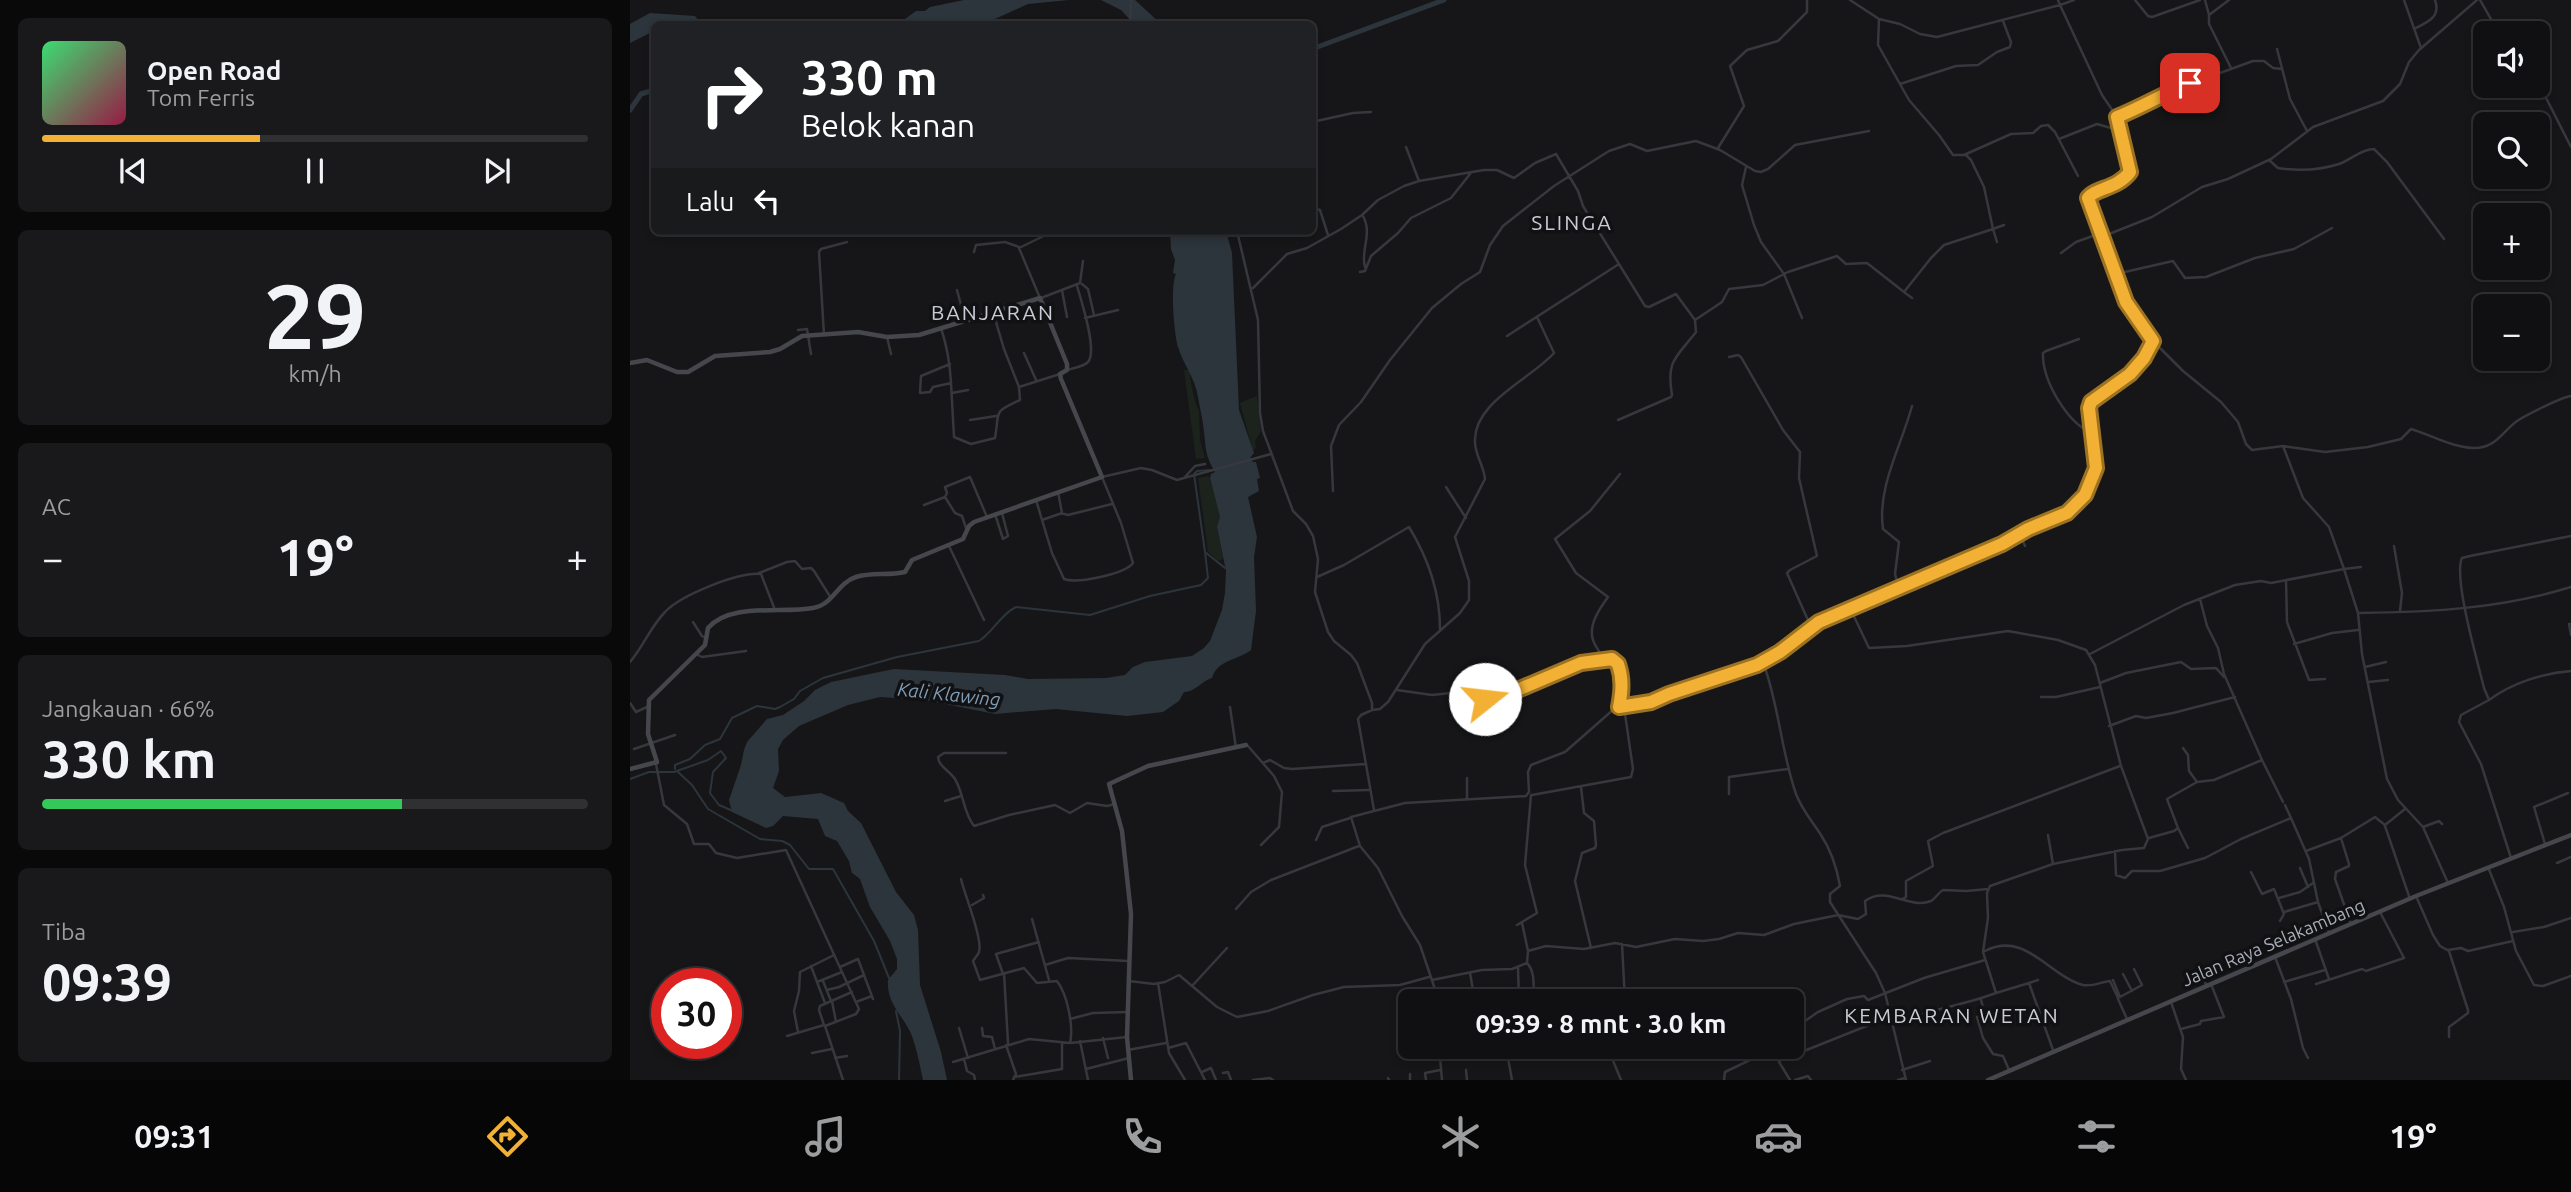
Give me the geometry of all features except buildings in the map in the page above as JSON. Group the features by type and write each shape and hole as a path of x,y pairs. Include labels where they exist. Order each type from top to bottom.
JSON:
{"street":[{"path":"1130,21 1131,0"},
{"path":"1717,149 1744,106 1730,66 1747,50 1776,43 1807,12 1807,0"},
{"path":"1850,0 1879,19 1900,24 1929,37 2003,21 2074,0"},
{"path":"2058,0 2102,95 2117,117 2128,156 2130,172 2117,184 2092,192 2088,198 2126,302 2153,341 2183,372 2211,393 2238,422 2248,447 2252,450 2283,446 2316,452 2338,450 2395,441 2404,437 2407,430 2413,429 2449,443 2472,448 2497,441 2521,419 2562,397 2571,396"},
{"path":"2135,0 2148,16 2152,17 2203,0 2209,15 2209,24 2231,68"},
{"path":"2209,15 2230,0"},
{"path":"2404,0 2421,48"},
{"path":"2414,29 2436,15 2438,10 2435,0"},
{"path":"2061,253 2076,242 2152,217 2202,187 2228,179 2269,160 2307,131 2383,101 2400,84 2410,62 2421,48 2478,0 2492,21"},
{"path":"1879,19 1877,44 1909,100 1953,155 1964,155 2011,134 2033,133 2043,125 2051,127 2078,176"},
{"path":"1900,84 1956,66 1981,64 1997,52 2010,47 2011,42 2003,21"},
{"path":"2277,49 2290,99 2307,131"},
{"path":"2117,117 2153,103 2174,90 2231,68 2262,60 2273,68 2282,69"},
{"path":"2546,98 2571,146"},
{"path":"1316,121 1371,112"},
{"path":"2059,139 2097,124 2111,128 2118,126"},
{"path":"1333,491 1331,446 1339,425 1355,409 1432,308 1480,272 1490,245 1503,226 1570,175 1624,145 1633,145 1647,151 1691,141 1717,149 1745,167 1765,171 1795,145 1869,131"},
{"path":"1406,147 1419,181"},
{"path":"2269,160 2278,169 2314,169 2341,163 2363,151 2374,149 2387,162 2444,239"},
{"path":"1253,288 1287,254 1307,248 1362,215 1378,200 1404,186 1484,170 1497,170 1514,178 1532,165 1555,154 1570,175 1583,206 1647,307 1676,293 1695,320 1696,332 1675,359 1670,371 1672,395 1649,408 1618,420"},
{"path":"1964,155 1971,160 1984,187 1997,242"},
{"path":"1745,167 1742,185 1752,222 1761,242 1784,274 1801,318"},
{"path":"1360,272 1365,271 1371,256 1411,218 1451,198 1470,174"},
{"path":"1316,209 1320,210 1328,235"},
{"path":"1362,215 1367,232 1363,262 1365,267"},
{"path":"1904,292 1944,245 2004,225"},
{"path":"2116,274 2173,261 2185,278 2198,279 2255,258 2294,249 2332,228"},
{"path":"974,252 976,245 999,242 1020,247 1048,235"},
{"path":"1238,235 1253,288 1258,320 1261,422 1270,454 1293,511 1306,524 1312,536 1317,554 1316,596 1328,632 1357,663 1372,709"},
{"path":"824,335 818,252 847,242"},
{"path":"1020,247 1020,254 1067,364 1067,370"},
{"path":"1695,320 1722,302 1729,289 1759,286 1784,274 1837,256 1846,264 1867,263 1912,298"},
{"path":"1019,387 1060,374 1087,362 1091,356 1078,285 1083,261"},
{"path":"1507,336 1619,264"},
{"path":"630,363 647,360 677,372 688,372 715,356 770,352 809,335 858,332 887,337 919,335 1078,285 1088,289 1094,315"},
{"path":"957,290 965,320"},
{"path":"1062,290 1067,317"},
{"path":"1085,318 1118,310"},
{"path":"941,328 950,364 956,440 971,444 995,438 996,416 1003,408 1020,400 1019,387 993,312"},
{"path":"1374,810 1359,717 1372,709 1382,708 1425,643 1460,613 1469,600 1469,581 1455,537 1485,479 1474,439 1482,415 1490,405 1554,353 1537,317"},
{"path":"798,330 807,329 811,354"},
{"path":"887,337 891,354"},
{"path":"2080,339 2046,351 2043,353 2043,361 2059,401 2074,421 2092,433"},
{"path":"1517,925 1537,912 1524,865 1530,795 1528,772 1531,765 1565,752 1611,711 1651,702 1763,662 1811,627 2067,513 2085,495 2096,468 2091,402 2130,374 2144,358 2153,341"},
{"path":"1024,353 1036,380"},
{"path":"1729,357 1741,357 1783,430 1800,452 1799,478 1817,556 1787,571 1811,627"},
{"path":"950,364 921,376 920,392 930,392 933,387 951,383"},
{"path":"1036,500 1052,553 1065,580 1102,576 1133,564 1114,504 1060,374"},
{"path":"953,393 968,390"},
{"path":"1899,589 1895,574 1899,542 1883,529 1882,499 1912,406"},
{"path":"970,420 996,416"},
{"path":"2283,446 2303,498 2329,527 2358,613 2365,667 2387,779 2393,792 2423,827 2448,883"},
{"path":"787,1036 858,1013 860,1010 848,983 786,850 737,858 716,853 709,844 694,844 687,824 664,805 656,757 648,734 647,707 651,698 705,645 711,624 729,614 816,608 832,599 855,577 902,573 912,560 963,539 974,522 1102,477 1140,468 1153,470 1173,480 1197,476 1270,454"},
{"path":"1184,478 1195,466 1205,464"},
{"path":"1601,660 1602,655 1592,639 1592,633 1598,611 1608,597 1576,573 1555,538 1590,511 1620,474"},
{"path":"967,529 963,518 955,513 945,497 946,487 970,477 987,517"},
{"path":"1446,487 1466,518"},
{"path":"1058,492 1061,513"},
{"path":"924,505 945,497"},
{"path":"1042,520 1061,513 1068,515 1114,504"},
{"path":"995,514 1001,538 1007,537 1002,512"},
{"path":"1316,578 1409,527 1434,584 1439,602 1440,629"},
{"path":"2020,534 2025,547"},
{"path":"2489,700 2484,688 2459,573 2462,558 2571,536"},
{"path":"949,546 985,620"},
{"path":"2394,546 2402,593 2400,611"},
{"path":"630,662 640,651 660,617 671,606 741,576 795,561 802,569 814,571 832,599"},
{"path":"2090,654 2176,608 2235,585 2261,581 2271,583 2361,567"},
{"path":"759,573 776,612"},
{"path":"2286,580 2287,620 2294,644 2308,679 2314,681 2325,678"},
{"path":"2358,613 2466,607 2527,600 2571,587"},
{"path":"2200,599 2227,679 2306,851 2318,902 2329,933"},
{"path":"1528,951 1546,946 1591,948 1622,944 1636,947 1675,939 1703,941 1742,933 1764,935 1794,924 1838,915 1852,919 1863,917 1866,914 1865,901 1870,897 1891,895 1915,904 1931,901 1943,890 1988,889 2053,864 2144,848 2148,844 2121,766 2090,654 2082,647 2008,631 1914,645 1869,648 1850,608"},
{"path":"694,622 706,638"},
{"path":"2569,623 2571,635"},
{"path":"2294,644 2332,633 2359,630"},
{"path":"696,654 700,657 746,651"},
{"path":"1316,840 1322,827 1405,803 1520,797 1628,779 1633,775 1621,707 1623,689 1619,666 1614,660 1581,663 1515,691 1488,699 1469,691 1432,695 1396,690"},
{"path":"1763,662 1776,702 1797,798 1828,847 1838,876 1840,886 1829,897 1838,915 1872,964 1885,993 1905,1079 1898,1080"},
{"path":"2041,697 2056,697 2099,685 2121,675 2181,662 2191,668 2216,668 2227,679"},
{"path":"2365,667 2386,662"},
{"path":"2511,858 2481,764 2459,722 2461,715 2513,686 2546,675 2571,671"},
{"path":"2368,682 2388,680"},
{"path":"2109,726 2136,716 2146,718 2173,713 2235,696"},
{"path":"630,703 636,712 647,707"},
{"path":"1230,707 1236,748"},
{"path":"634,749 675,735"},
{"path":"1131,1080 1127,1037 1131,914 1122,831 1108,786 1110,782 1148,766 1251,747 1279,785 1282,799 1279,827 1261,845"},
{"path":"2183,748 2188,755 2189,771 2197,783"},
{"path":"1006,753 939,755 939,763 956,780 964,809 974,826 1055,805 1060,805 1070,813 1087,803 1107,806 1115,804"},
{"path":"1263,763 1269,760 1292,769 1367,764"},
{"path":"2188,848 2168,799 2197,783 2214,780 2262,760"},
{"path":"630,769 656,764"},
{"path":"1902,899 1906,897 1906,881 1933,866 1928,841 2121,766"},
{"path":"1729,794 1730,777 1789,768"},
{"path":"1467,778 1467,800"},
{"path":"1581,787 1584,813 1594,821 1596,845 1595,848 1582,853 1575,881 1591,948"},
{"path":"1333,792 1369,789"},
{"path":"2545,844 2535,807 2568,793"},
{"path":"945,801 961,796"},
{"path":"2385,825 2406,809"},
{"path":"2306,851 2341,838 2375,817 2385,825 2413,898 2440,946 2448,950 2461,948 2468,951 2512,941"},
{"path":"1350,818 1360,846 1383,876 1402,916 1420,945 1435,989"},
{"path":"2115,851 2116,875 2125,877 2132,871 2160,871 2213,855 2241,839 2291,818"},
{"path":"2423,827 2439,821 2442,824"},
{"path":"2148,838 2178,828"},
{"path":"2048,835 2053,864"},
{"name":"Jalan Raya Selakambang","path":"1988,1080 2448,883 2570,836"},
{"path":"2341,838 2349,865 2336,872 2335,879 2351,924"},
{"path":"1236,909 1251,892 1271,880 1360,846"},
{"path":"2557,863 2571,857"},
{"path":"2488,867 2512,933 2512,941 2535,986 2551,984 2571,976"},
{"path":"2300,869 2308,887"},
{"path":"2251,872 2262,894 2273,888 2283,912 2284,918 2280,921"},
{"path":"961,879 971,905 980,949 973,961 980,980 1024,968 1037,983 1059,983 1069,1019 1072,1036 1070,1043"},
{"path":"2277,899 2300,892 2314,883"},
{"path":"1988,889 1988,918 1983,952 1996,993"},
{"path":"971,905 984,898 983,895"},
{"path":"2283,912 2318,902"},
{"path":"2316,984 2362,969 2371,970 2404,958 2380,912"},
{"path":"2512,933 2571,918"},
{"path":"1031,919 1049,981"},
{"path":"1522,923 1534,989"},
{"path":"2315,939 2329,979"},
{"path":"1013,1079 1016,1073 1007,1044 1003,974 996,954 1039,942"},
{"path":"1622,944 1624,989"},
{"path":"1983,952 2000,944 2014,947 2045,961 2079,983 2092,986 2110,981 2119,998"},
{"path":"1193,985 1227,948"},
{"path":"2448,950 2469,1011 2449,1027 2449,1037"},
{"path":"799,1032 794,1011 800,972 834,955"},
{"path":"2275,957 2308,1058"},
{"path":"840,967 857,958 873,998 856,1002"},
{"path":"1045,965 1068,958 1129,961"},
{"path":"1804,1022 1847,999 1863,996 1868,1000 1985,960"},
{"path":"1129,981 1158,983 1181,976 1217,1007 1237,1017 1268,1011 1344,987 1387,986 1482,970 1519,970 1528,963"},
{"path":"811,966 825,1003"},
{"path":"2181,1029 2200,1024 2201,1021 2226,1016 2197,967"},
{"path":"2119,998 2142,985 2134,969"},
{"path":"1519,970 1519,989"},
{"path":"2284,982 2326,970"},
{"path":"817,982 842,972"},
{"path":"1470,973 1473,989"},
{"path":"2123,974 2132,991"},
{"path":"827,989 864,975"},
{"path":"1891,1025 2038,979"},
{"path":"823,980 832,1000 836,1022"},
{"path":"2113,980 2127,1020"},
{"path":"1158,983 1168,1048 1184,1080"},
{"path":"2029,983 2053,1051"},
{"path":"843,1080 819,1010 825,1003 852,992"},
{"path":"1981,999 1985,1014"},
{"path":"2171,1002 2181,1029 2181,1069 2186,1080"},
{"path":"1069,1019 1093,1013 1129,1012"},
{"path":"1993,1012 1977,1017 1983,1038 1994,1054 2003,1056 2010,1070"},
{"path":"1790,1080 1779,1061 1889,1017"},
{"path":"959,1028 967,1071 974,1075 975,1080"},
{"path":"982,1028 984,1037 992,1037 995,1049"},
{"path":"953,1062 1034,1038 1070,1043 1127,1037"},
{"path":"1103,1038 1108,1058"},
{"path":"1080,1041 1088,1080"},
{"path":"1013,1079 1062,1069 1062,1042"},
{"path":"1128,1050 1167,1042"},
{"path":"1168,1048 1186,1043 1205,1080"},
{"path":"812,1052 832,1049"},
{"path":"835,1058 847,1056"},
{"path":"1086,1069 1129,1058"},
{"path":"1440,1059 1442,1080"},
{"path":"1507,1059 1512,1080"},
{"path":"1612,1059 1621,1080"},
{"path":"1724,1080 1725,1072 1750,1059"},
{"path":"1902,1070 1930,1061"},
{"path":"1202,1072 1211,1068 1216,1080"},
{"path":"1426,1080 1425,1073 1440,1070"},
{"path":"1465,1070 1467,1080"},
{"path":"1223,1073 1228,1072 1231,1080"},
{"path":"1410,1074 1410,1080"},
{"path":"1795,1080 1808,1076 1811,1080"},
{"path":"1253,1080 1273,1080"}],"shaded area":[{"path":"1184,370 1190,370 1205,458 1196,459"},
{"path":"1257,396 1261,431 1253,451 1240,403"},
{"path":"1209,476 1220,517 1217,527 1223,559 1218,561 1208,551 1198,478"}],"water":[{"path":"964,0 1069,0 1028,4 991,21 902,21 916,11 925,11 930,7"},
{"path":"1101,0 1135,0 1158,21 1131,21 1121,10"},
{"path":"650,13 695,16 699,21 651,21 651,32 630,43 630,24"},
{"name":"Kali Klawing","path":"1170,235 1227,235 1232,253 1239,410 1254,453 1250,458 1256,462 1260,478 1257,479 1259,491 1248,497 1257,537 1254,557 1256,611 1251,650 1223,664 1212,678 1184,692 1179,701 1163,712 1127,716 1056,709 995,714 925,700 880,697 848,705 799,726 783,740 778,749 779,771 773,788 785,797 821,793 844,803 848,811 861,823 896,892 914,915 918,930 920,985 947,1080 923,1080 912,1036 893,1003 888,988 888,980 897,969 897,959 870,907 860,879 852,873 849,861 837,841 825,836 818,819 783,816 773,826 766,828 732,812 729,800 747,742 767,719 783,715 815,690 831,682 894,669 1005,675 1028,679 1106,678 1125,675 1133,667 1145,662 1192,656 1210,641 1222,610 1226,571 1217,527 1220,517 1210,478 1215,472 1206,452 1196,390 1177,340 1173,299 1176,274 1173,273 1175,260"}],"waterway":[{"path":"1316,48 1444,0"},
{"path":"630,110 641,94 651,91"},
{"path":"1211,470 1197,471 1194,474 1205,552 1225,568"},
{"path":"675,769 675,765 690,759 705,745 720,739 732,718 757,706 775,709 780,707 823,678 897,657 979,641 1016,607 1090,615 1150,596 1201,585 1208,578 1205,552"},
{"path":"630,779 649,772 674,772 708,760 721,751 726,758 713,772 710,793 719,805 733,811"},
{"path":"678,772 692,785 708,809 760,839 782,841 790,845 809,869 833,869 874,941 889,978"},
{"path":"896,1011 900,1031 899,1080"}],"district":[{"name":"SLINGA","path":"1572,222"},
{"name":"BANJARAN","path":"993,312"},
{"name":"KEMBARAN WETAN","path":"1952,1015"}],"route":[{"path":"1485,699 1502,696 1571,666 1612,659 1618,664 1622,678 1623,689 1619,707 1655,701 1761,663 1819,622 1912,584 2072,510 2085,495 2095,473 2089,408 2091,402 2130,374 2144,358 2153,341 2122,294 2104,236 2088,198 2092,192 2111,187 2129,175 2131,169 2117,117 2153,103 2166,93 2190,83"}]}
